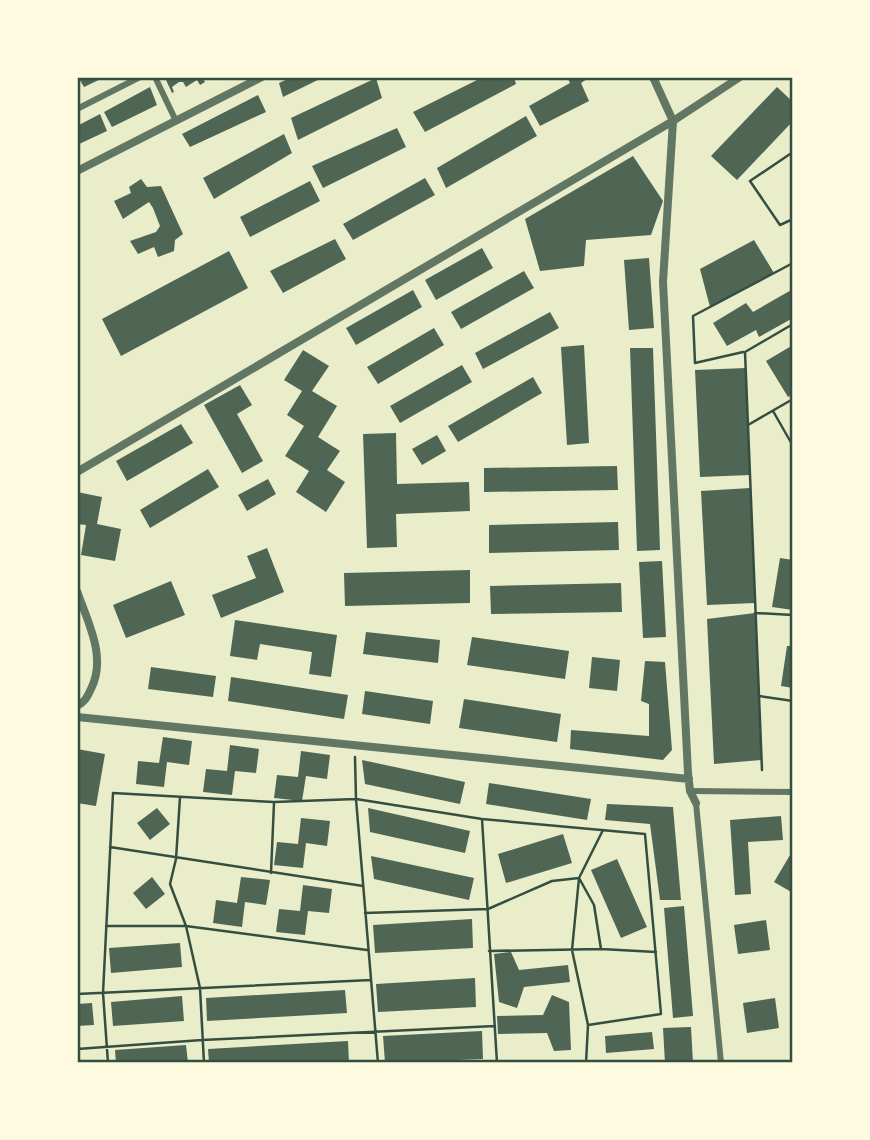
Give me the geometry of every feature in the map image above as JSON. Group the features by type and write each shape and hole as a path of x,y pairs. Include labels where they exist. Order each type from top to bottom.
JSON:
{"street":[{"path":"77,110 140,77"},
{"path":"155,77 176,121"},
{"path":"77,172 262,77"},
{"path":"653,77 673,121 663,282 688,779 696,803 721,1063"},
{"path":"77,472 673,121 740,77"},
{"path":"77,592 97,648 97,677 84,703 77,706"},
{"path":"77,717 688,779"},
{"path":"690,791 793,792"}],"path":[{"path":"793,152 750,181 780,225 793,219"},
{"path":"793,263 693,316 695,363 745,352 793,324"},
{"path":"745,352 762,770"},
{"path":"748,425 793,399"},
{"path":"773,411 793,446"},
{"path":"755,613 793,615"},
{"path":"759,696 793,701"},
{"path":"355,754 356,799 378,1063"},
{"path":"108,1063 103,993 113,793 274,802 356,799 482,819 645,834 661,1014 588,1025"},
{"path":"180,797 176,859 170,884 186,926 200,988 204,1063"},
{"path":"271,873 274,802"},
{"path":"482,819 497,1063"},
{"path":"586,1063 588,1025 572,950 579,878 603,830"},
{"path":"110,847 363,886"},
{"path":"365,913 488,909 552,881 579,878"},
{"path":"579,878 593,905 601,949"},
{"path":"106,926 186,926 368,950"},
{"path":"489,951 601,949 656,952"},
{"path":"77,994 371,980"},
{"path":"77,1049 202,1040 495,1026"}],"building":[{"path":"78,77 105,77 84,87"},
{"path":"173,77 202,77 205,82 200,85 197,80 186,87 183,82 179,82 172,87 172,93 166,80"},
{"path":"292,77 324,77 283,97 279,83"},
{"path":"483,77 514,77 516,84 425,132 413,112"},
{"path":"567,77 590,77 581,83 589,101 540,126 529,106 570,83"},
{"path":"376,78 382,98 298,140 291,118"},
{"path":"150,87 157,105 112,127 104,112"},
{"path":"777,87 793,102 793,121 737,180 711,156"},
{"path":"258,95 266,112 190,147 182,134"},
{"path":"100,114 107,131 77,145 77,126"},
{"path":"526,116 537,136 446,188 437,168"},
{"path":"397,128 406,147 323,188 312,166"},
{"path":"284,134 292,153 214,199 203,178"},
{"path":"633,156 663,201 651,235 586,240 584,266 540,271 525,219"},
{"path":"425,178 435,195 353,240 343,224"},
{"path":"141,179 147,187 161,186 183,234 175,240 174,251 158,257 154,247 138,254 130,241 156,232 160,226 149,202 123,219 114,201 131,193 129,187"},
{"path":"310,181 320,201 250,237 240,217"},
{"path":"335,239 346,259 283,293 270,271"},
{"path":"754,240 774,273 710,307 700,269"},
{"path":"482,248 493,268 436,300 425,280"},
{"path":"229,251 248,288 121,356 102,319"},
{"path":"649,258 654,328 629,330 624,260"},
{"path":"524,271 534,288 461,329 451,312"},
{"path":"793,289 793,318 759,337 756,330 727,346 713,323 746,303 753,312"},
{"path":"413,290 422,307 356,345 346,328"},
{"path":"550,312 559,328 483,369 475,353"},
{"path":"434,328 444,345 378,384 367,367"},
{"path":"584,345 589,443 567,445 561,347"},
{"path":"793,345 793,394 788,397 766,361"},
{"path":"630,348 653,348 660,550 637,551"},
{"path":"303,350 329,366 312,391 337,406 318,437 340,451 327,470 345,482 326,512 296,492 309,471 285,456 304,426 287,415 302,391 284,380"},
{"path":"462,365 472,382 400,423 390,406"},
{"path":"746,368 750,475 700,477 695,370"},
{"path":"533,377 542,393 458,442 448,426"},
{"path":"240,385 252,405 237,414 263,461 242,473 204,405"},
{"path":"181,424 193,443 127,481 116,461"},
{"path":"396,433 397,484 469,482 470,511 396,514 397,547 367,548 363,434"},
{"path":"437,435 446,451 422,465 412,449"},
{"path":"617,466 618,490 484,492 484,468"},
{"path":"208,469 219,487 150,528 140,510"},
{"path":"268,479 276,494 247,511 238,495"},
{"path":"750,488 755,603 707,605 701,491"},
{"path":"77,492 102,497 97,524 121,529 115,561 81,555 86,525 77,524"},
{"path":"618,522 619,550 489,553 489,525"},
{"path":"267,548 284,592 221,618 212,595 256,578 247,556"},
{"path":"780,558 793,560 793,610 772,607"},
{"path":"662,561 666,637 643,638 639,562"},
{"path":"470,570 470,603 345,606 344,573"},
{"path":"171,581 185,615 126,638 113,605"},
{"path":"621,583 622,612 491,614 490,586"},
{"path":"755,613 761,760 714,764 707,619"},
{"path":"235,620 337,635 331,677 309,674 312,652 260,644 257,660 230,656"},
{"path":"366,632 440,640 438,663 363,654"},
{"path":"472,637 569,651 565,679 467,665"},
{"path":"787,646 793,646 793,688 781,686"},
{"path":"592,657 620,660 617,691 589,688"},
{"path":"645,661 665,662 672,750 663,760 570,749 571,730 649,736 649,704 641,701"},
{"path":"151,667 216,676 213,697 148,689"},
{"path":"231,677 348,695 344,719 228,701"},
{"path":"365,691 433,701 430,724 362,714"},
{"path":"464,699 561,714 557,742 459,728"},
{"path":"163,737 192,741 189,765 167,762 164,787 136,784 138,761 159,763"},
{"path":"230,745 259,749 256,773 235,771 232,795 203,792 206,769 227,771"},
{"path":"77,749 105,754 96,806 77,803"},
{"path":"301,751 330,755 327,779 306,776 302,801 274,798 277,775 298,777"},
{"path":"362,760 465,782 460,804 365,784"},
{"path":"489,783 591,799 587,820 486,804"},
{"path":"607,804 673,807 681,900 660,900 650,824 605,820"},
{"path":"157,808 170,824 150,840 137,823"},
{"path":"368,808 470,831 465,853 370,832"},
{"path":"781,816 783,840 748,842 751,894 735,895 730,820"},
{"path":"301,818 330,821 327,846 306,843 303,868 274,865 277,842 298,844"},
{"path":"563,834 572,863 506,883 498,854"},
{"path":"793,850 793,893 774,882"},
{"path":"371,856 474,878 469,900 374,879"},
{"path":"617,859 647,927 621,938 591,870"},
{"path":"152,877 165,894 146,909 133,893"},
{"path":"241,877 270,880 266,905 245,902 242,927 213,923 216,900 237,903"},
{"path":"303,885 332,889 329,913 308,911 305,935 276,932 279,909 300,911"},
{"path":"684,906 693,1016 673,1018 664,908"},
{"path":"472,919 473,948 375,953 373,925"},
{"path":"766,920 770,950 738,954 734,925"},
{"path":"180,943 182,967 111,973 109,948"},
{"path":"511,952 519,970 568,965 570,982 524,987 517,1008 499,1002 494,954"},
{"path":"475,978 476,1007 378,1012 376,984"},
{"path":"345,990 347,1013 207,1021 206,998"},
{"path":"552,995 569,1002 571,1050 554,1051 547,1033 498,1034 497,1016 543,1015"},
{"path":"182,996 184,1021 113,1026 111,1002"},
{"path":"775,998 779,1028 747,1033 743,1003"},
{"path":"92,1003 94,1025 77,1026 77,1004"},
{"path":"691,1027 693,1063 665,1063 663,1028"},
{"path":"482,1031 483,1059 385,1063 383,1036"},
{"path":"652,1032 654,1049 606,1053 605,1036"},
{"path":"348,1041 349,1063 209,1063 208,1049"},
{"path":"186,1045 188,1063 116,1063 115,1050"}]}
